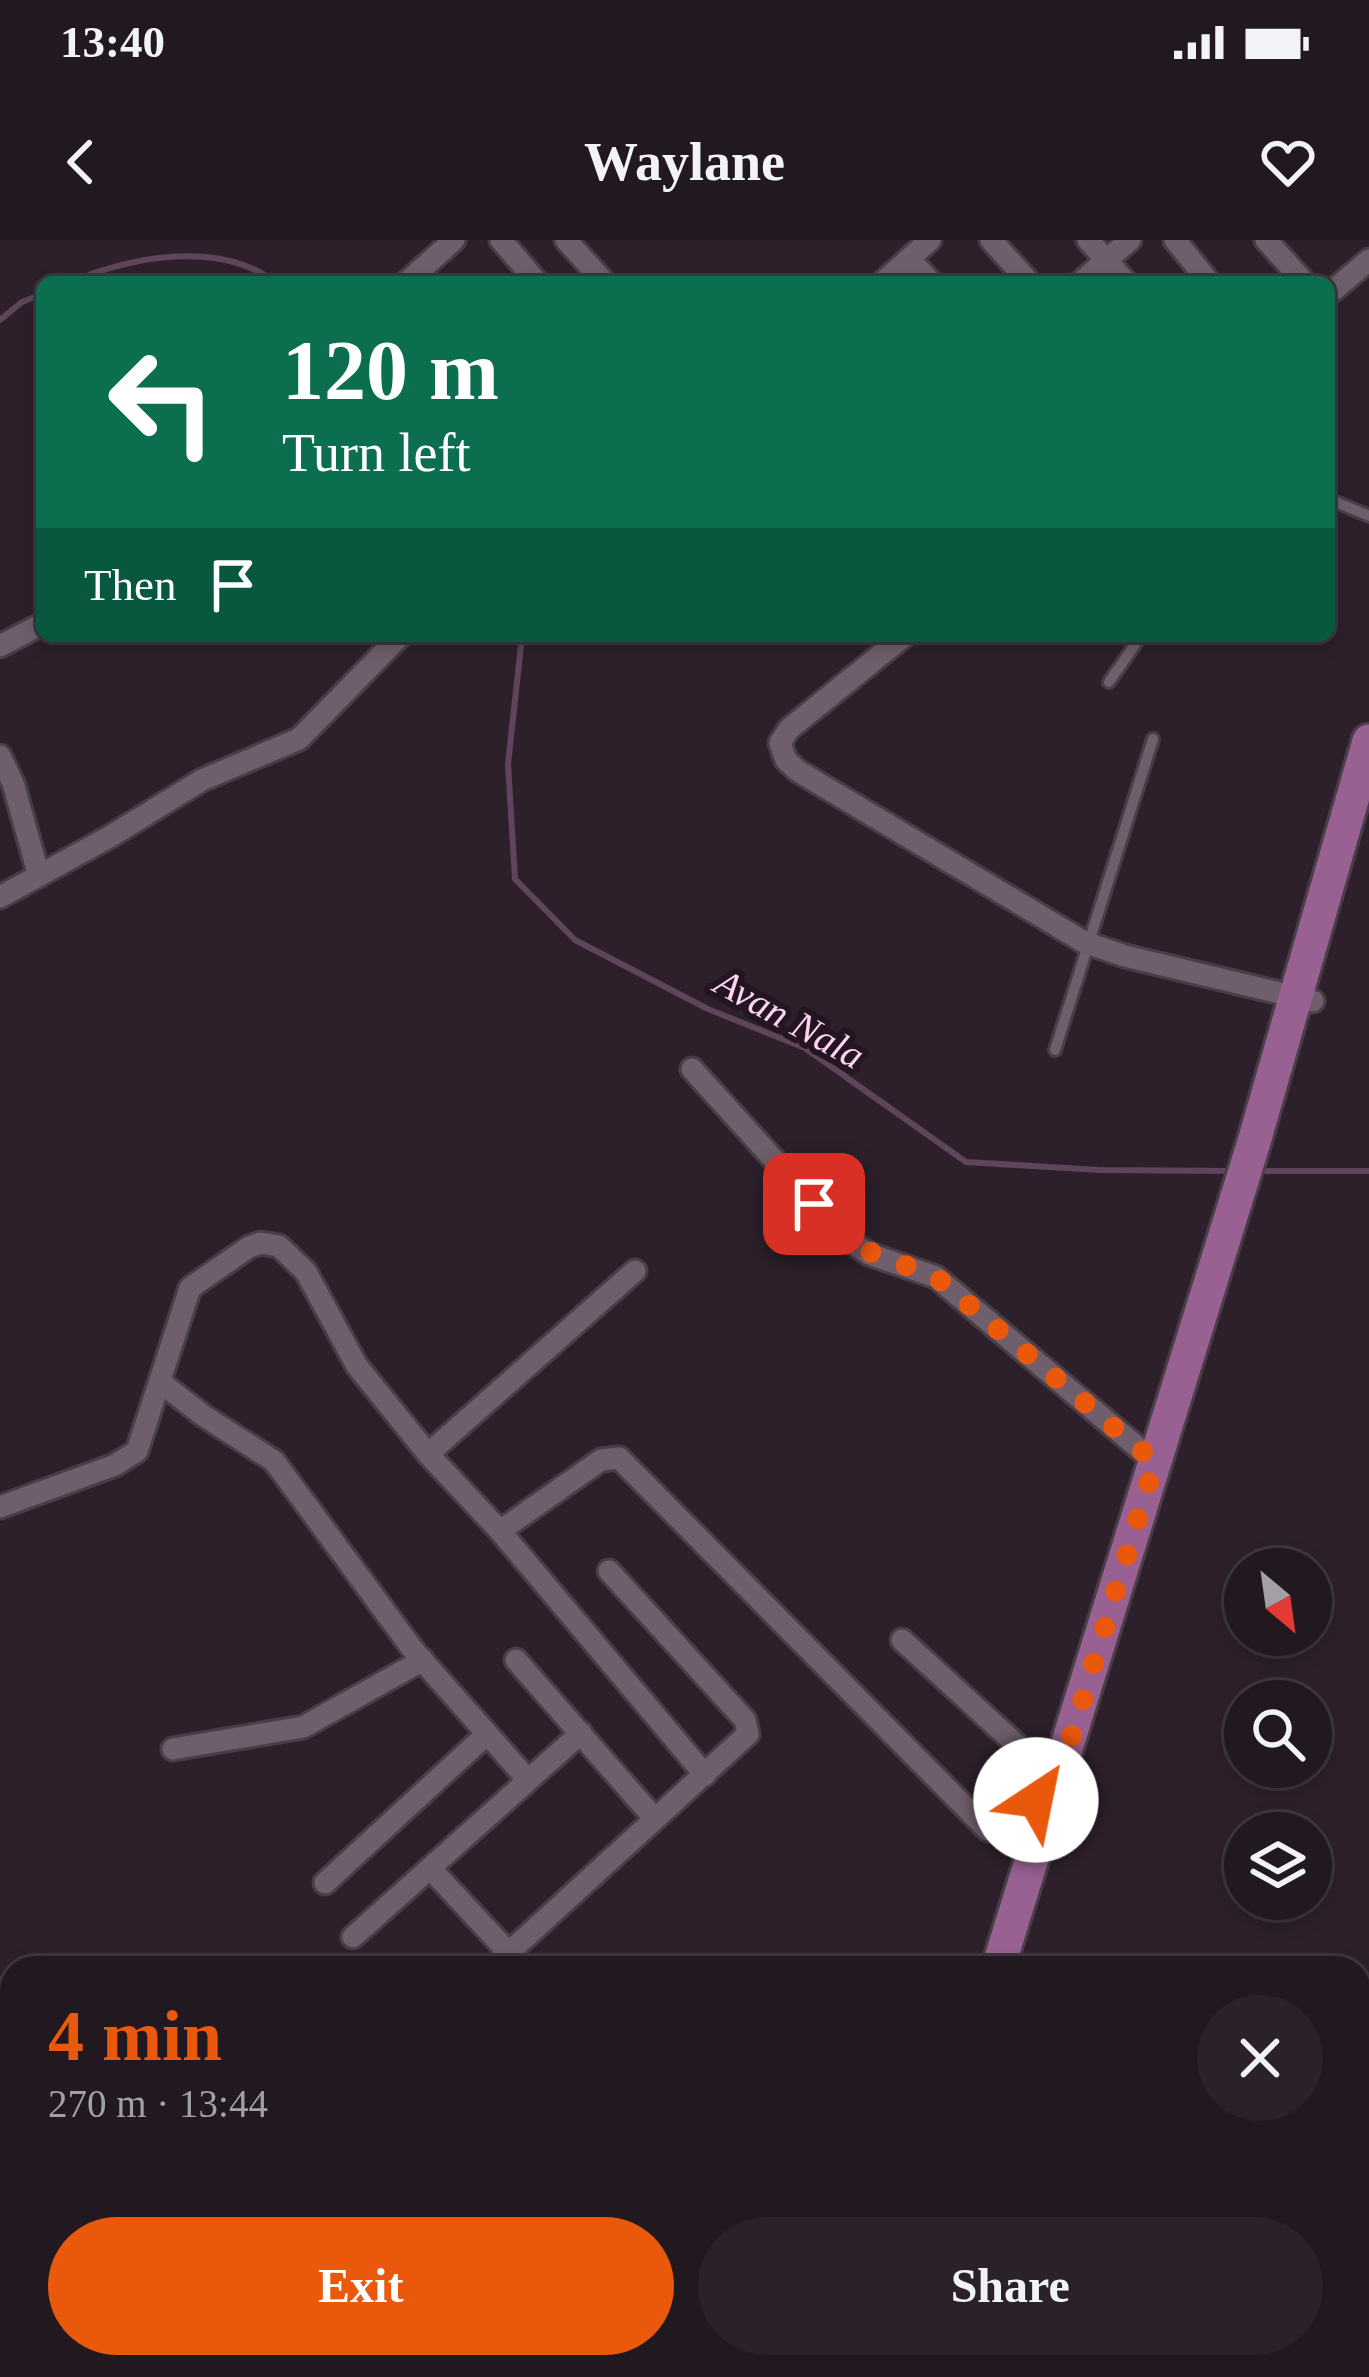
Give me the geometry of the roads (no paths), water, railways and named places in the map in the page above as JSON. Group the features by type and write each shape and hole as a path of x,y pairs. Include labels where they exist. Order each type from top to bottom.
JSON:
{"main road":[{"path":"1002,1956 1062,1784 1261,1144 1369,741"},
{"path":"1303,999 1369,813"},
{"path":"1021,1956 1062,1784 1155,1462 1232,1238"}],"street":[{"path":"414,276 454,240"},
{"path":"501,240 532,276"},
{"path":"566,240 599,276"},
{"path":"890,276 930,240"},
{"path":"992,240 1024,276"},
{"path":"1088,240 1121,276"},
{"path":"1089,276 1130,240"},
{"path":"1175,240 1204,276"},
{"path":"1266,240 1299,276"},
{"path":"909,259 925,276"},
{"path":"1335,289 1369,260"},
{"path":"0,646 36,627"},
{"path":"0,897 202,780 299,739 394,642"},
{"path":"897,642 789,729 780,743 786,760 798,771 1090,944 1303,999"},
{"path":"0,757 13,783 39,876"},
{"path":"692,1070 844,1238 869,1254 936,1277 1155,1462"},
{"path":"0,1507 115,1466 136,1451 195,1282 250,1247 261,1243 280,1246 306,1273 357,1366 705,1775"},
{"path":"428,1454 635,1271"},
{"path":"160,1382 274,1461 423,1660 528,1780"},
{"path":"500,1532 601,1460 619,1459 988,1830 1000,1833 1020,1822 1062,1784 902,1640"},
{"path":"504,1956 748,1734 745,1720 609,1570"},
{"path":"173,1749 303,1727 423,1660"},
{"path":"516,1660 654,1818"},
{"path":"353,1937 580,1733"},
{"path":"325,1883 487,1734"},
{"path":"430,1868 497,1956"}],"lane":[{"path":"1335,502 1369,516"},
{"path":"1109,682 1137,642"},
{"path":"1055,1050 1153,739"}],"waterway":[{"name":"Avan Nala","path":"87,276 175,256 228,261 265,276"},
{"name":"Avan Nala","path":"0,320 36,296"},
{"name":"Avan Nala","path":"521,642 508,764 515,879 575,940 708,1009 805,1048 966,1162 1233,1171"},
{"name":"Avan Nala","path":"1259,1171 1369,1171"}]}
